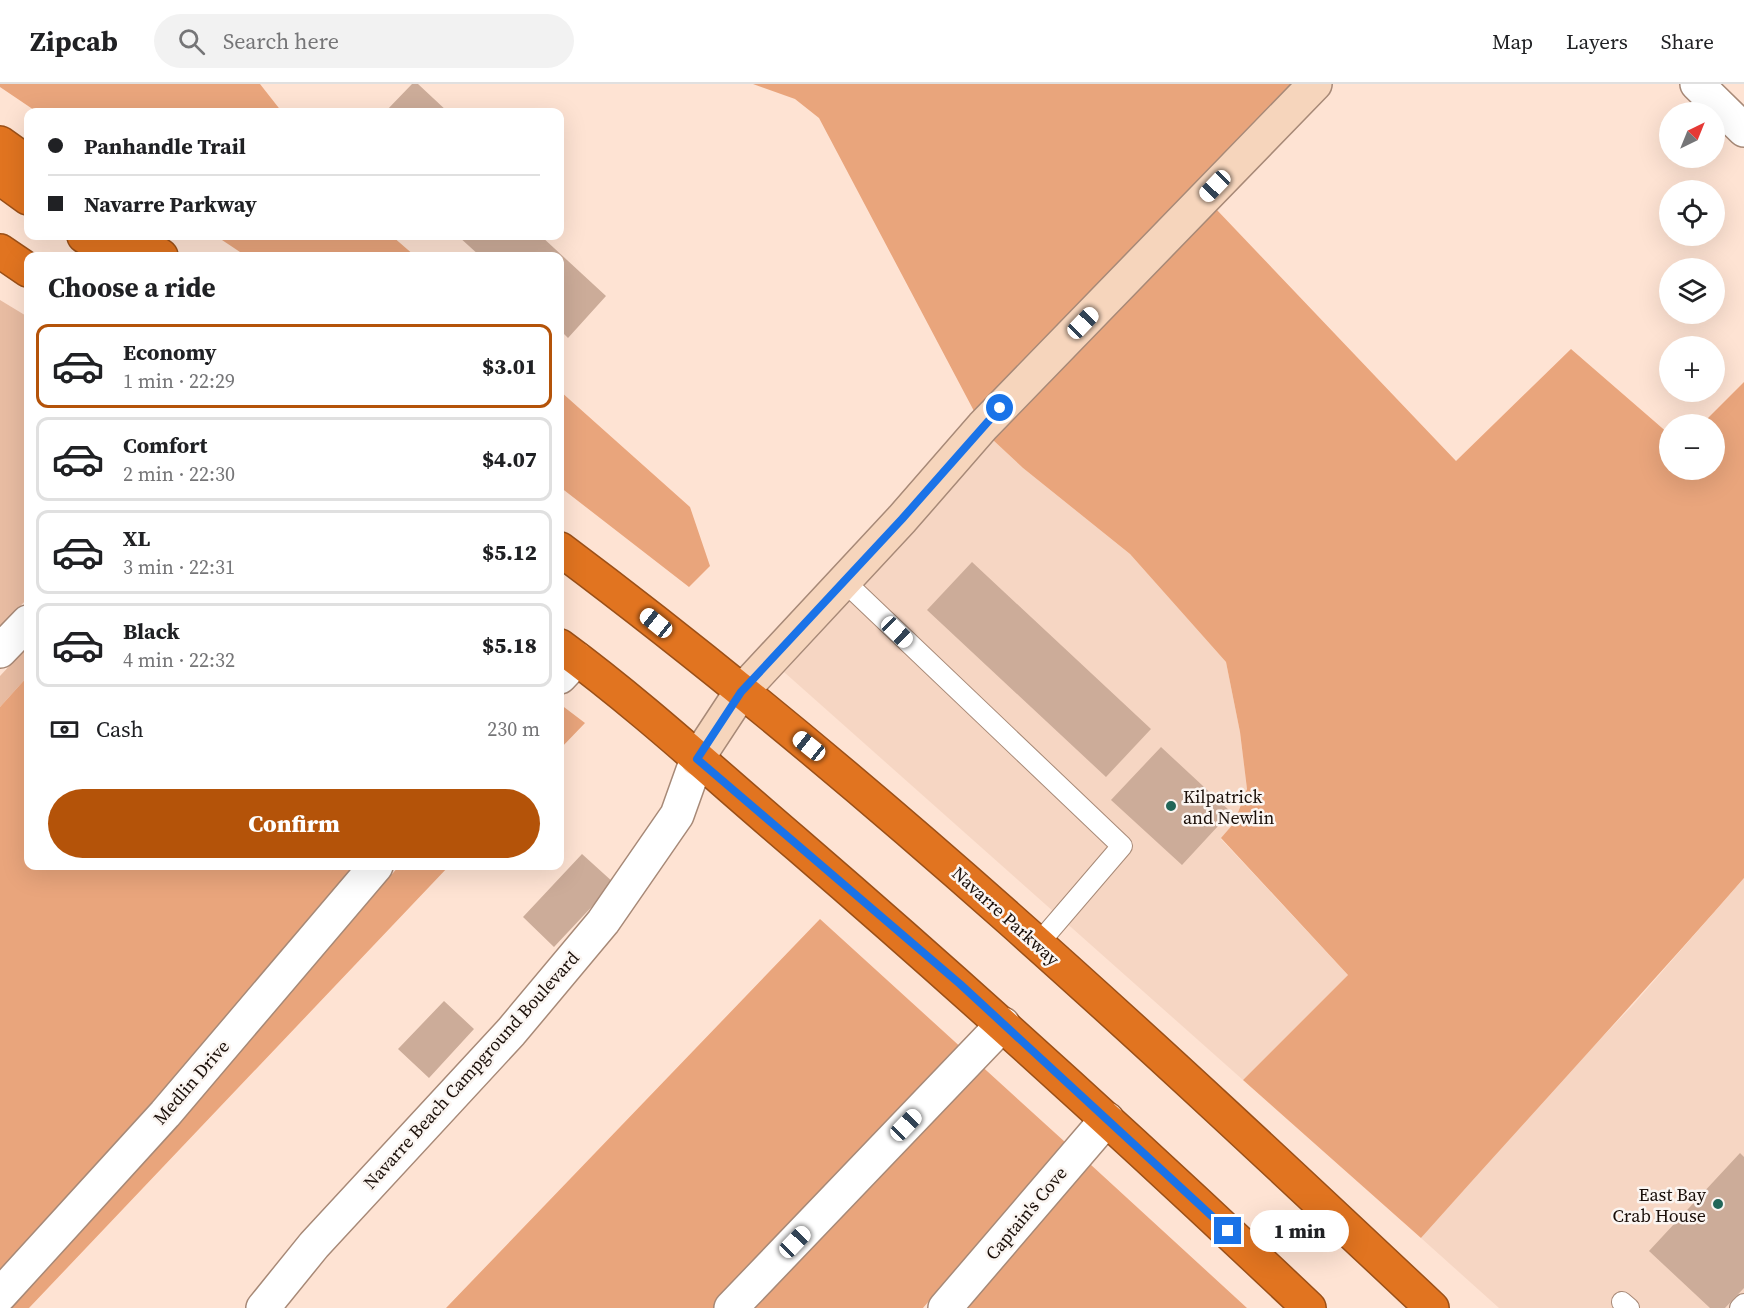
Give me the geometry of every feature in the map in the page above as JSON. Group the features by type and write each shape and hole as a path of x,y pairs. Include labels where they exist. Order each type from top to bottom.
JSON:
{"highway":[{"path":"0,143 24,160"},
{"path":"0,178 24,195"},
{"path":"90,240 109,252"},
{"path":"137,240 154,252"},
{"path":"0,251 24,267"},
{"name":"Navarre Parkway","path":"564,552 877,801 1166,1058 1432,1308"},
{"path":"565,661 697,759 1003,1024 1309,1308"}],"street":[{"path":"697,759 741,692 844,582 983,426 1315,84"},
{"path":"1697,84 1744,130"},
{"path":"0,651 24,626"},
{"name":"Navarre Beach Campground Boulevard","path":"263,1308 314,1245 511,1032 603,922 676,815 697,759"},
{"name":"Medlin Drive","path":"0,1294 165,1113 373,870"},
{"path":"731,1308 1003,1024"},
{"name":"Captain's Cove","path":"945,1308 1107,1119"}],"lane":[{"path":"844,582 1122,846 1038,945"},
{"path":"1740,1308 1744,1304"}],"shaded area":[{"path":"0,84 260,84 279,108 31,108 0,87"},
{"path":"753,84 1291,84 974,411 819,118 795,99"},
{"path":"1216,209 1456,461 1571,349 1659,425 1659,480 1725,480 1725,414 1712,414 1744,382 1744,878 1421,1238 1243,1080 1348,975 1221,838 1234,823 1247,789 1240,732 1226,662 1130,554 1023,468 993,440"},
{"path":"222,240 397,240 410,252 240,252"},
{"path":"0,300 24,315 24,602 0,627"},
{"path":"564,395 690,507 710,566 689,587 564,490"},
{"path":"993,440 1023,468 1130,554 1226,662 1240,732 1247,789 1234,823 1221,839 1348,975 1243,1080 784,672 914,531"},
{"path":"24,650 24,680 0,707 0,676"},
{"path":"24,680 24,870 351,870 152,1102 0,1270 0,707"},
{"path":"564,707 585,723 564,745"},
{"path":"396,870 445,870 29,1308 10,1308 177,1125"},
{"path":"1744,878 1744,1308 1499,1308 1421,1238 1567,1074 1633,1005"},
{"path":"820,919 1065,1142 923,1308 446,1308"},
{"path":"1090,1164 1247,1308 967,1308"}],"building":[{"path":"412,84 418,84 444,108 389,108"},
{"path":"462,240 545,240 558,252 476,252"},
{"path":"564,257 606,296 568,338 564,334"},
{"path":"972,562 1151,729 1106,777 927,610"},
{"name":"Kilpatrick and Newlin","path":"1161,747 1231,812 1182,865 1111,800"},
{"path":"582,854 614,883 554,947 523,917"},
{"path":"444,1001 474,1029 429,1078 398,1049"},
{"name":"East Bay Crab House","path":"1740,1153 1744,1157 1744,1288 1725,1308 1710,1308 1649,1251"}],"place":[{"name":"Kilpatrick and Newlin","path":"1171,806"},
{"name":"East Bay Crab House","path":"1718,1204"}],"route":[{"path":"1000,408 789,643 741,692 697,759 960,984 1228,1231"}]}
